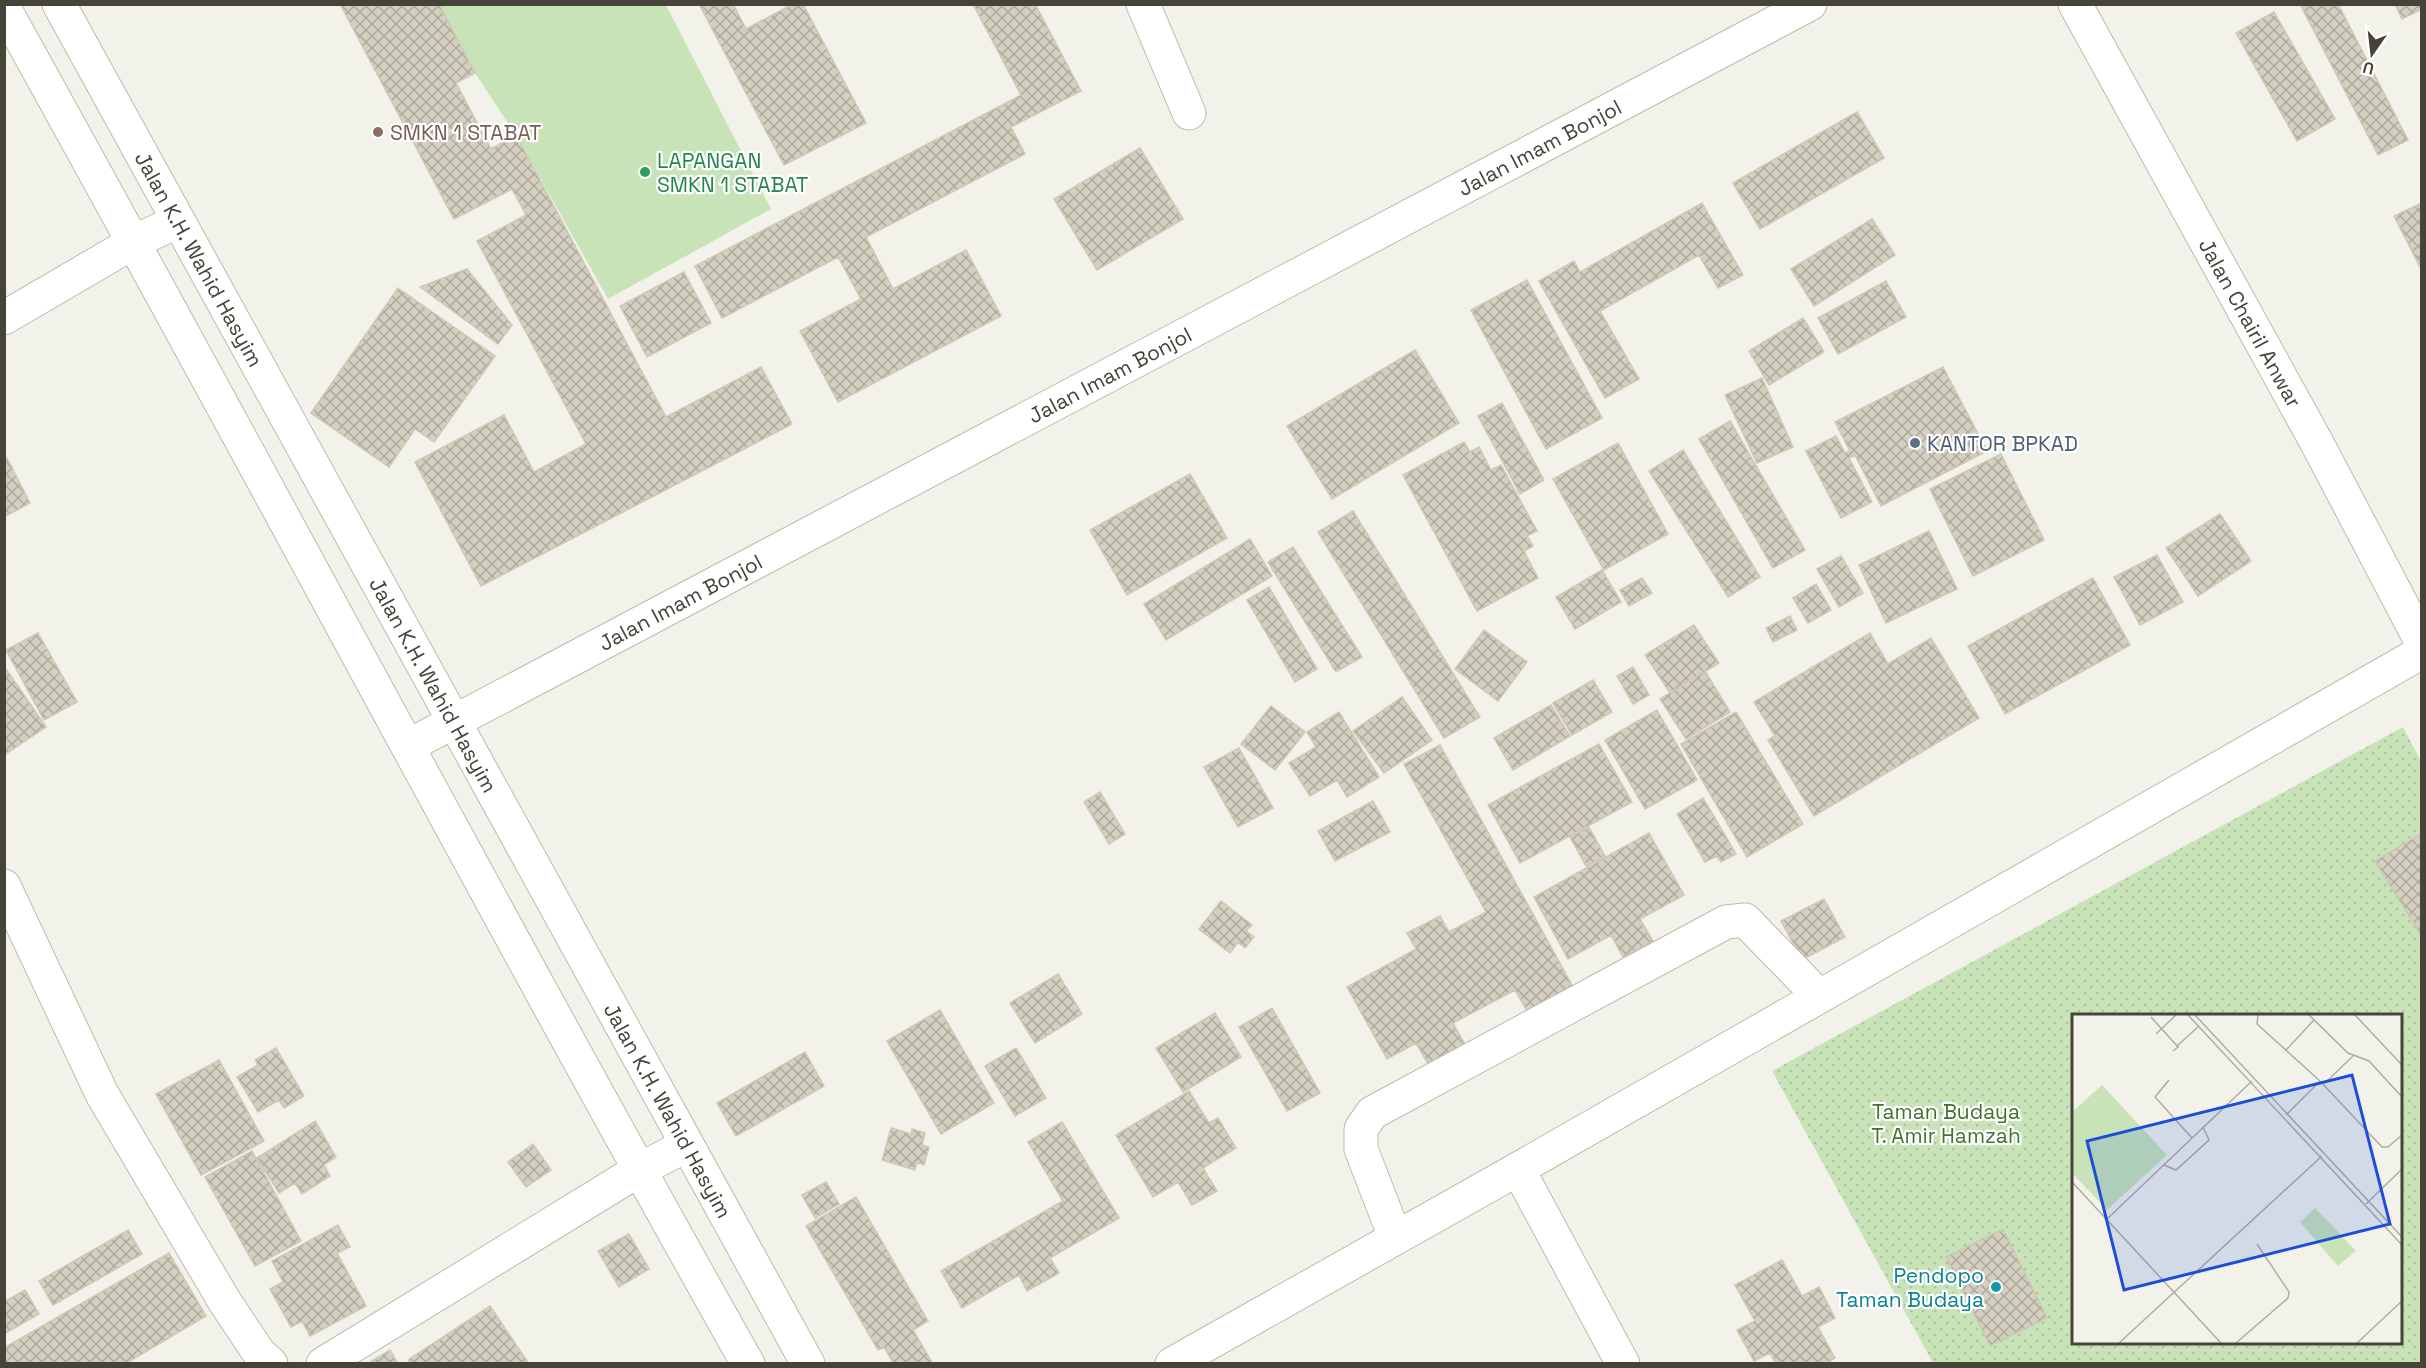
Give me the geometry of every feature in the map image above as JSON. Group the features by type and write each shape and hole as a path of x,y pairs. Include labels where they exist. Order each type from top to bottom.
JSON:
{"street":[{"name":"Jalan K.H. Wahid Hasyim","path":"59,4 808,1364"},
{"path":"1143,4 1189,113"},
{"name":"Jalan Imam Bonjol","path":"408,746 1810,4"},
{"name":"Jalan Chairil Anwar","path":"2075,4 2318,445 2421,643"},
{"path":"4,8 134,242 639,1170 748,1364"},
{"path":"4,318 134,242 178,221"},
{"path":"1172,1364 1395,1236 1518,1169 1818,995 2421,652"},
{"path":"4,886 102,1094 257,1360"},
{"path":"1395,1236 1361,1149 1361,1129 1372,1113 1726,922 1744,920 1818,995"},
{"path":"323,1364 639,1170 687,1145"},
{"path":"1518,1169 1623,1364"}],"green space":[{"name":"LAPANGAN SMKN 1 STABAT","path":"439,5 666,5 771,209 608,299 516,135 475,73"},
{"name":"Taman Budaya T. Amir Hamzah","path":"2403,727 2421,761 2421,1363 1933,1363 1772,1071"}],"building":[{"path":"340,4 439,4 475,73 456,83 491,149 516,135 666,417 761,367 792,424 481,586 415,462 504,415 534,472 586,444 477,241 526,215 512,189 454,219"},
{"path":"699,4 733,4 746,29 793,4 803,4 866,123 784,165"},
{"path":"973,4 1035,4 1081,91 1011,127 1025,154 866,237 893,289 966,250 1001,316 838,402 800,331 861,299 838,257 722,318 695,266 1021,95"},
{"path":"2300,4 2338,4 2408,140 2378,155"},
{"path":"2395,4 2422,4 2422,9 2402,19"},
{"path":"2274,12 2335,119 2297,141 2236,33"},
{"path":"1857,112 1884,158 1760,229 1733,183"},
{"path":"1140,148 1183,219 1097,270 1054,199"},
{"path":"1702,203 1743,275 1718,288 1699,255 1600,311 1639,379 1605,398 1539,281 1574,261 1580,272"},
{"path":"2422,203 2422,271 2394,216"},
{"path":"1872,219 1895,255 1814,306 1791,269"},
{"path":"467,269 512,325 498,344 420,287"},
{"path":"684,272 711,323 647,357 620,306"},
{"path":"1527,280 1602,418 1546,449 1471,310"},
{"path":"1886,281 1906,317 1838,354 1818,318"},
{"path":"398,288 495,356 434,442 415,429 389,467 311,413"},
{"path":"1803,318 1824,352 1769,385 1749,351"},
{"path":"1415,350 1459,423 1332,499 1287,426"},
{"name":"KANTOR BPKAD","path":"1943,367 1987,451 1881,506 1855,455 1849,458 1872,502 1841,518 1806,451 1836,436 1845,453 1850,451 1835,422"},
{"path":"1762,378 1793,447 1757,463 1725,395"},
{"path":"1502,403 1544,480 1520,494 1478,416"},
{"path":"1730,421 1805,550 1773,568 1699,439"},
{"path":"1464,442 1470,452 1479,447 1491,470 1501,465 1537,531 1527,536 1533,546 1524,551 1538,578 1477,611 1403,475"},
{"path":"1618,443 1668,534 1604,570 1553,479"},
{"path":"1683,450 1760,577 1728,597 1649,471"},
{"path":"2001,454 2044,540 1973,576 1930,489"},
{"path":"7,458 30,503 4,517 4,459"},
{"path":"1190,474 1227,538 1127,595 1090,530"},
{"path":"1353,511 1480,717 1444,738 1318,532"},
{"path":"2220,514 2251,561 2198,596 2166,548"},
{"path":"1929,531 1957,589 1886,623 1859,565"},
{"path":"1250,539 1272,576 1166,640 1144,604"},
{"path":"1293,547 1362,657 1336,672 1268,562"},
{"path":"2157,555 2183,602 2140,625 2114,577"},
{"path":"1841,556 1863,593 1839,607 1817,569"},
{"path":"1602,570 1621,602 1575,629 1556,597"},
{"path":"1642,578 1652,593 1629,606 1620,590"},
{"path":"2093,578 2130,645 2005,714 1968,646"},
{"path":"1816,584 1831,610 1808,623 1793,598"},
{"path":"1269,587 1317,669 1295,682 1247,600"},
{"path":"1790,616 1797,630 1773,642 1766,628"},
{"path":"1694,625 1719,663 1670,693 1645,655"},
{"path":"1484,630 1527,662 1498,701 1455,669"},
{"path":"38,633 77,702 44,720 6,650"},
{"path":"1870,633 1888,664 1931,638 1979,718 1814,816 1768,740 1775,736 1754,702"},
{"path":"4,666 46,727 4,755"},
{"path":"1633,667 1649,695 1633,704 1617,676"},
{"path":"1705,671 1730,712 1686,739 1660,699"},
{"path":"1593,680 1612,712 1572,735 1553,703"},
{"path":"1402,697 1432,740 1384,773 1353,731"},
{"path":"1551,705 1570,736 1513,770 1494,738"},
{"path":"1271,706 1305,732 1275,770 1241,744"},
{"path":"1657,710 1697,780 1645,809 1605,740"},
{"path":"1339,712 1379,777 1347,797 1337,780 1310,796 1289,763 1316,747 1307,732"},
{"path":"1736,712 1803,824 1747,857 1681,744"},
{"path":"1599,744 1632,802 1520,863 1488,805"},
{"path":"1440,745 1573,987 1527,1011 1515,990 1453,1023 1467,1048 1430,1067 1416,1043 1387,1059 1347,987 1416,949 1407,933 1440,916 1449,932 1486,912 1404,764"},
{"path":"1239,748 1273,808 1238,827 1204,767"},
{"path":"1100,792 1125,834 1109,844 1084,802"},
{"path":"1703,798 1736,854 1721,862 1717,856 1705,862 1677,814"},
{"path":"1373,801 1390,832 1335,861 1318,831"},
{"path":"1589,827 1605,856 1586,866 1570,837"},
{"path":"1649,833 1684,895 1640,919 1653,941 1623,957 1611,935 1568,959 1534,897"},
{"path":"2422,833 2422,937 2375,861"},
{"path":"1824,899 1845,937 1802,960 1781,921"},
{"path":"1221,901 1252,925 1246,931 1254,937 1245,948 1238,942 1230,953 1199,929"},
{"path":"1058,974 1082,1014 1035,1043 1010,1003"},
{"path":"1272,1008 1320,1093 1287,1111 1239,1027"},
{"path":"940,1010 994,1103 941,1134 887,1041"},
{"path":"1215,1013 1241,1057 1183,1092 1156,1048"},
{"path":"276,1048 304,1096 284,1108 279,1100 258,1112 237,1077 258,1065 255,1060"},
{"path":"1016,1048 1046,1098 1015,1116 985,1066"},
{"path":"805,1052 824,1086 736,1136 717,1103"},
{"path":"219,1060 264,1141 201,1175 156,1094"},
{"path":"1189,1091 1209,1123 1218,1118 1236,1148 1203,1168 1217,1191 1192,1205 1178,1182 1153,1197 1116,1135"},
{"path":"315,1121 336,1157 324,1165 330,1176 302,1194 295,1183 279,1193 257,1158"},
{"path":"1062,1122 1119,1218 1050,1258 1059,1273 1027,1291 1019,1275 962,1308 941,1271 1063,1201 1028,1142"},
{"path":"891,1128 911,1134 912,1129 925,1133 922,1145 929,1147 924,1165 917,1162 915,1170 882,1160"},
{"path":"533,1144 551,1170 526,1187 508,1162"},
{"path":"252,1151 301,1241 255,1266 205,1177"},
{"path":"826,1182 839,1204 815,1218 802,1195"},
{"path":"856,1197 928,1321 913,1330 933,1364 894,1364 884,1347 878,1350 806,1226"},
{"path":"338,1225 350,1247 337,1253 366,1306 310,1336 302,1321 291,1327 270,1289 283,1282 272,1261"},
{"name":"Pendopo Taman Budaya","path":"2003,1229 2047,1318 1990,1346 1946,1257"},
{"path":"128,1230 142,1254 53,1305 39,1281"},
{"path":"629,1234 649,1269 619,1287 598,1251"},
{"path":"169,1253 206,1316 125,1364 4,1364 4,1348"},
{"path":"1782,1260 1802,1296 1819,1287 1835,1318 1818,1327 1835,1358 1825,1364 1776,1364 1770,1353 1754,1361 1737,1330 1755,1321 1735,1285"},
{"path":"25,1290 39,1314 4,1334 4,1302"},
{"path":"490,1306 529,1364 411,1364 408,1360"},
{"path":"390,1350 398,1364 367,1364"}],"place":[{"name":"SMKN 1 STABAT","path":"378,132"},
{"name":"LAPANGAN SMKN 1 STABAT","path":"645,172"},
{"name":"KANTOR BPKAD","path":"1915,443"},
{"name":"Pendopo Taman Budaya","path":"1996,1287"}]}
